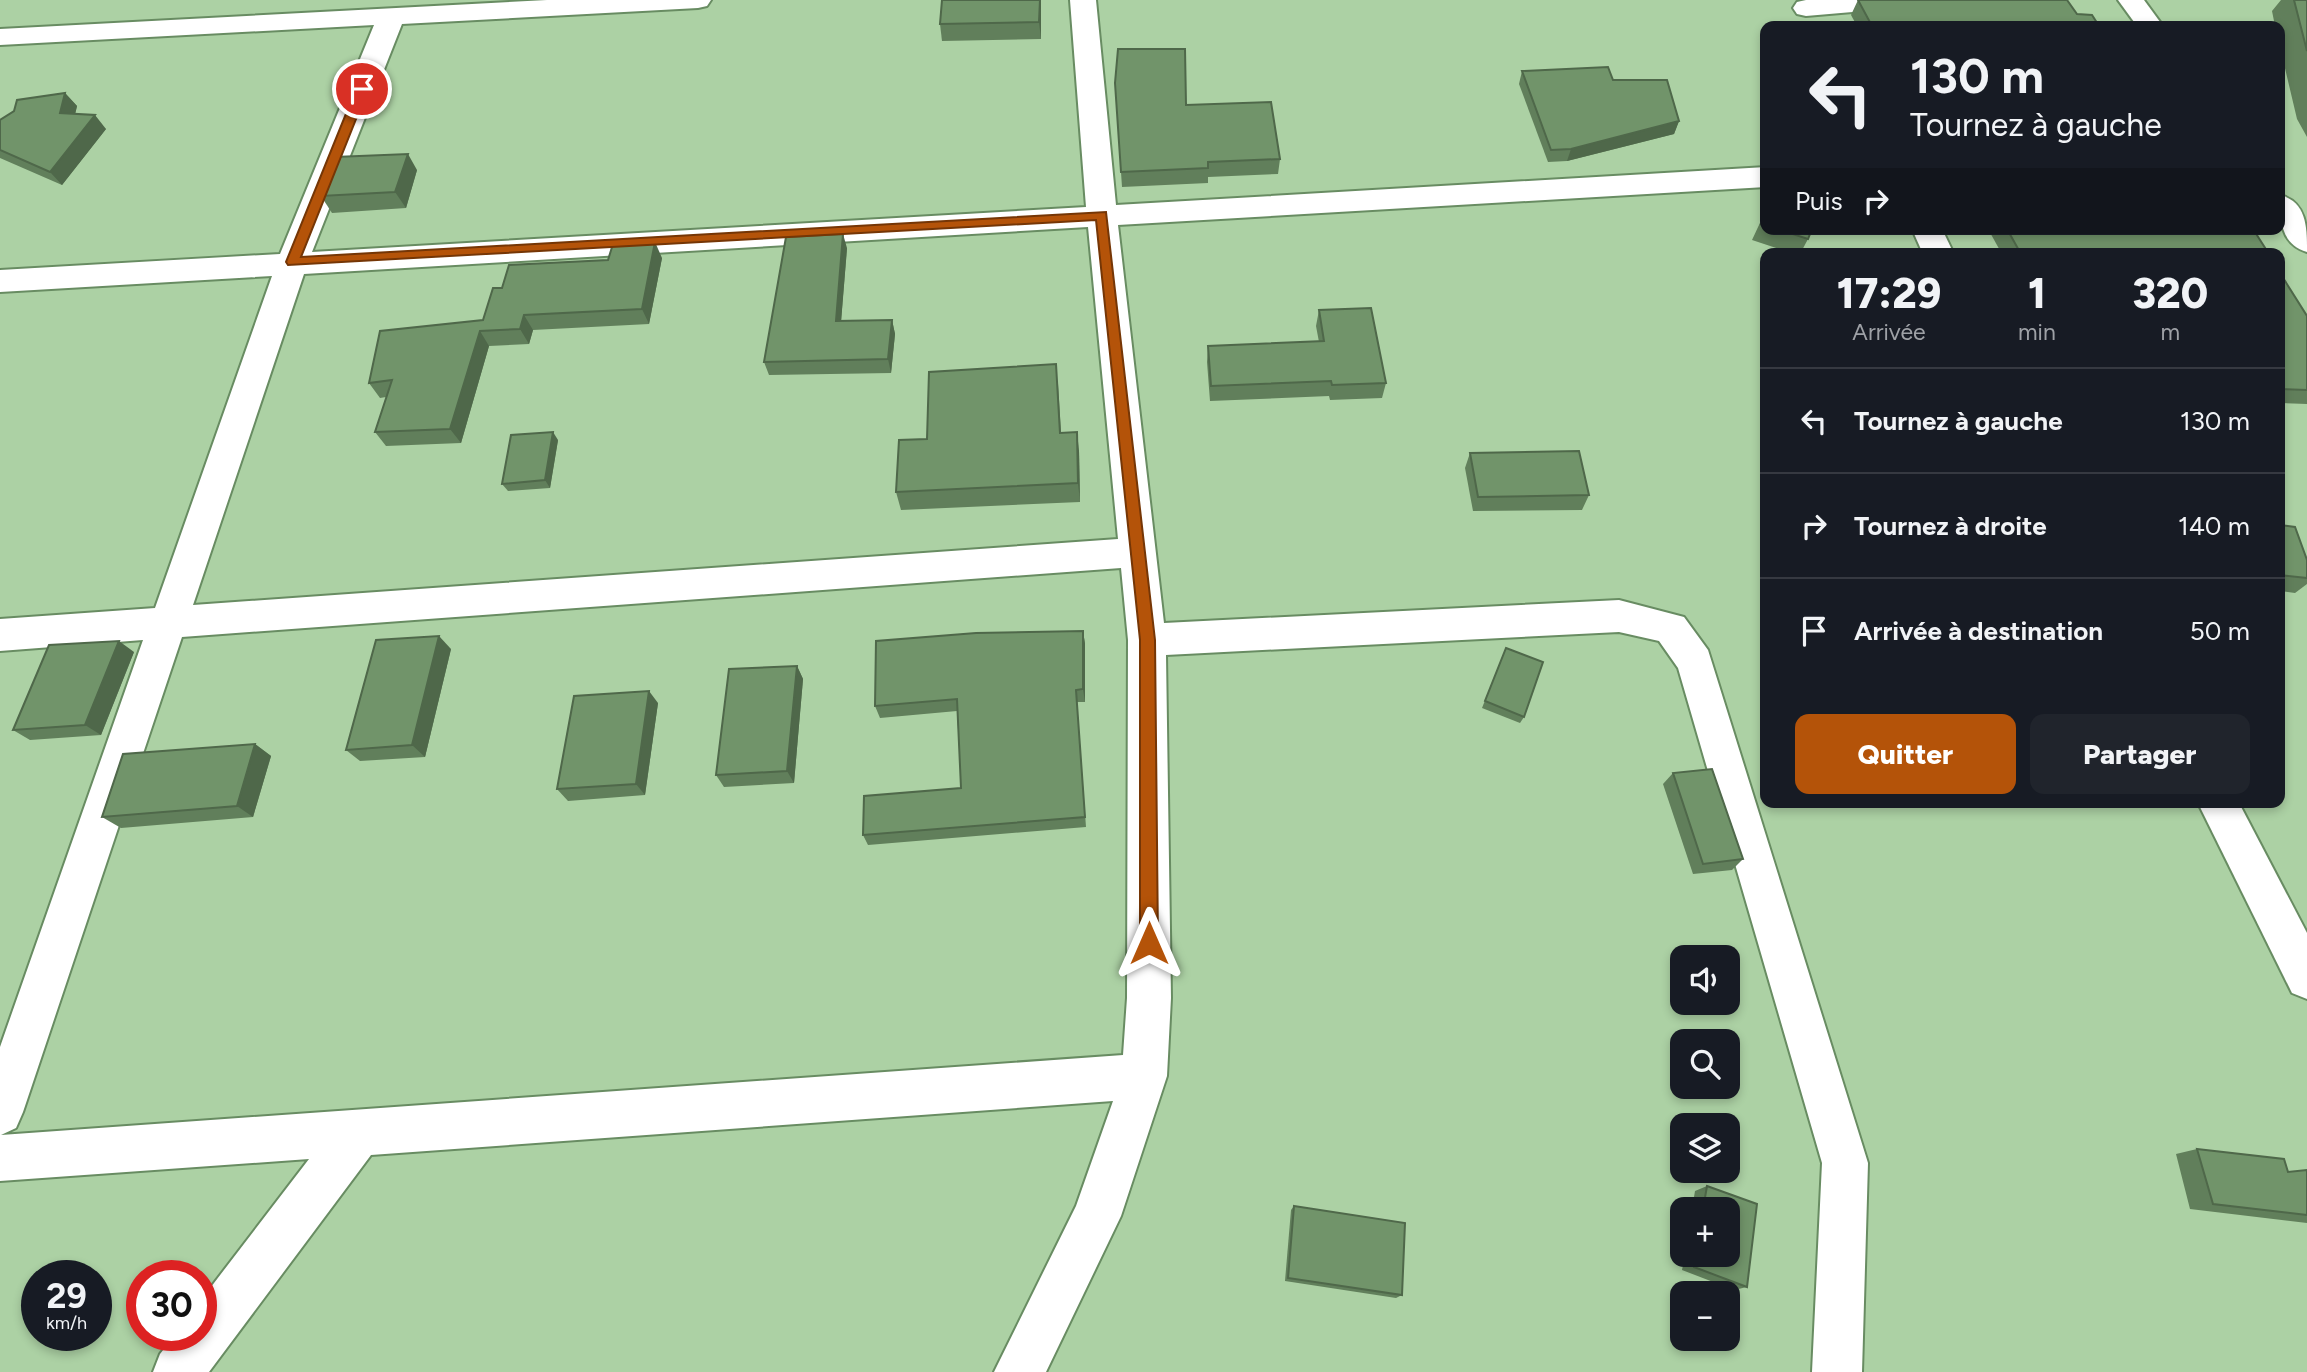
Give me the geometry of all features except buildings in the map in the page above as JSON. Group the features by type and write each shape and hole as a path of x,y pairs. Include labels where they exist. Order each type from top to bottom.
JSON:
{"street":[{"path":"0,37 698,0"},
{"path":"1018,1372 1097,1216 1144,1076 1149,998 1147,640 1102,215 1083,0"},
{"path":"1808,11 1899,0"},
{"path":"2131,0 2146,21"},
{"path":"0,1112 292,262 392,15"},
{"path":"0,281 1760,177"},
{"path":"2285,212 2307,241"},
{"path":"0,635 1139,552"},
{"path":"1147,640 1619,616 1671,628 1695,662 1845,1163 1837,1372"},
{"path":"2221,808 2307,978"},
{"path":"0,1157 1144,1076"},
{"path":"178,1372 358,1133"}],"route":[{"path":"362,89 292,262 1102,215 1147,640 1149,943"}]}
